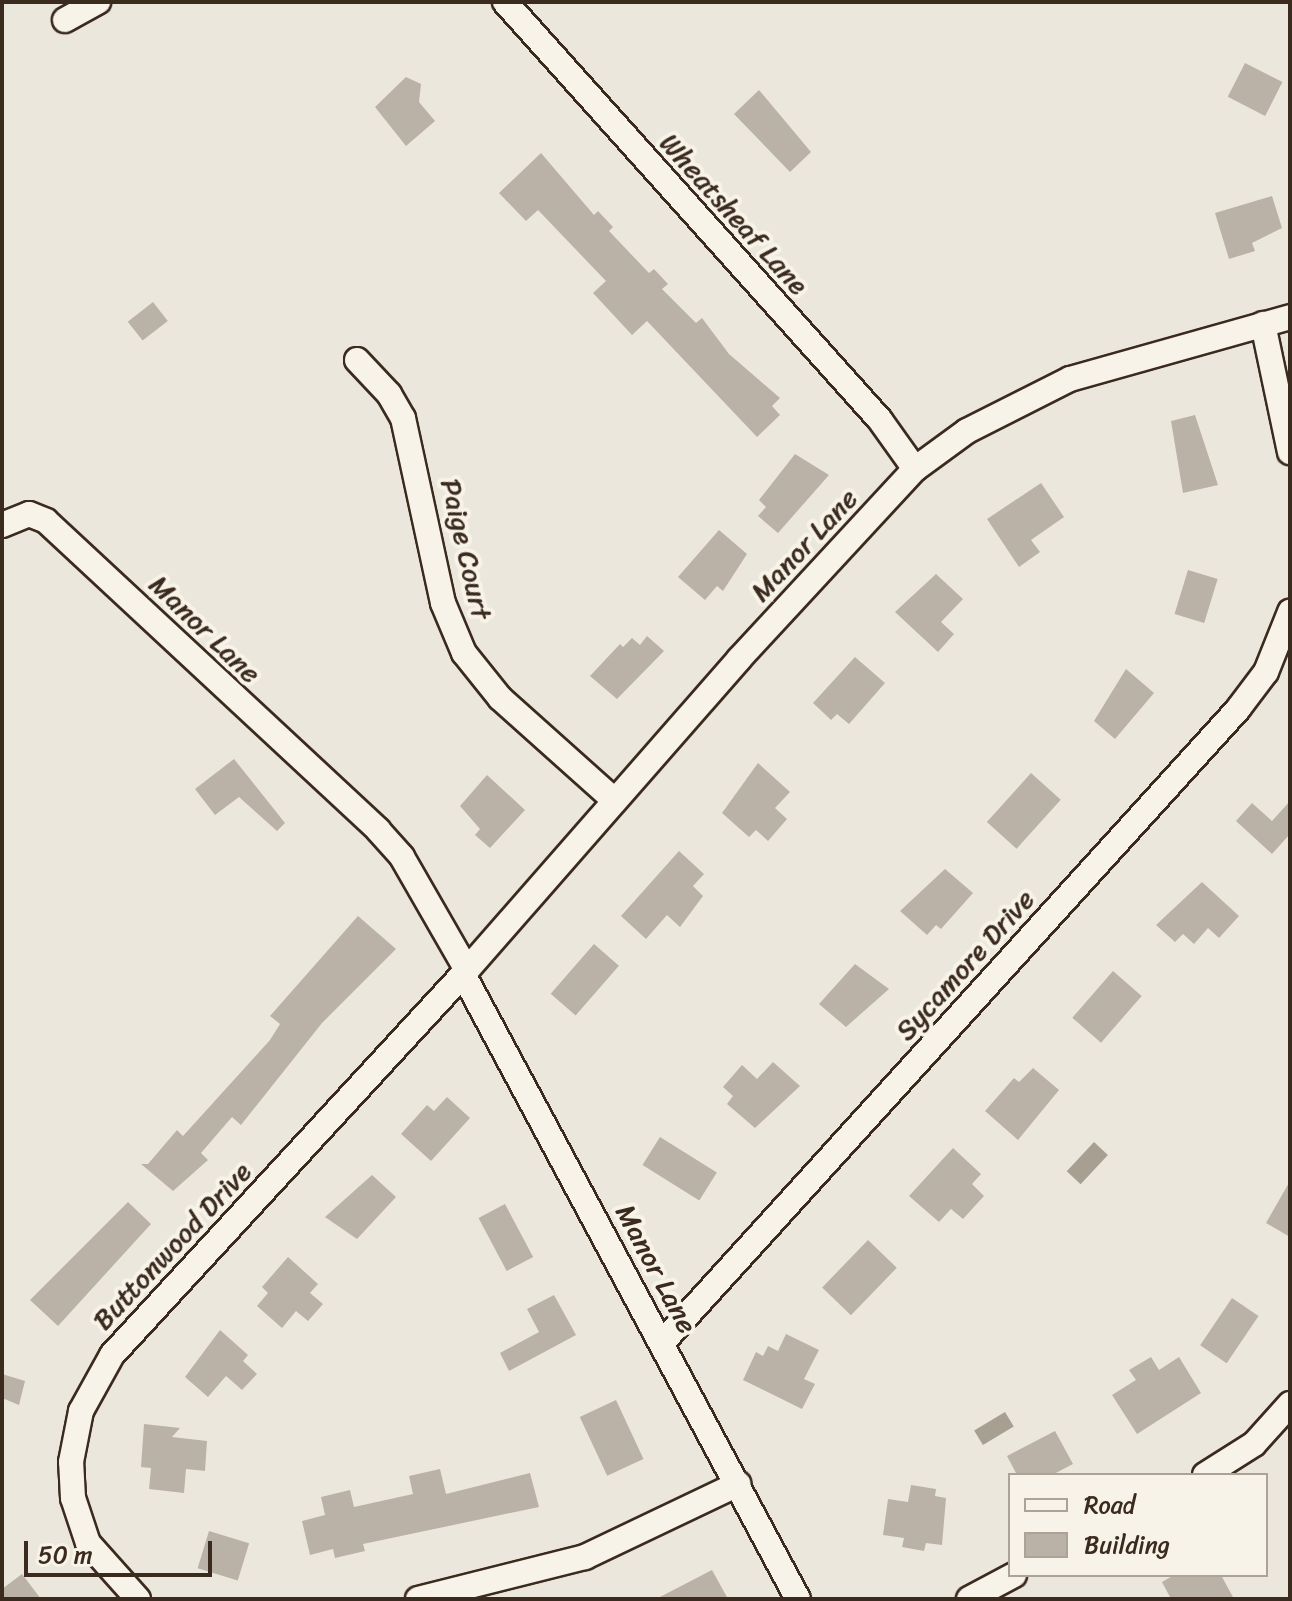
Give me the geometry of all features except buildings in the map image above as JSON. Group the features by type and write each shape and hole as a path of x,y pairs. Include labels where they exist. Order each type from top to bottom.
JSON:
{"street":[{"path":"65,20 98,2"},
{"name":"Wheatsheaf Lane","path":"505,2 880,420 915,469"},
{"name":"Manor Lane","path":"465,972 614,800 915,469 967,431 1043,390 1099,369 1290,317"},
{"path":"1263,324 1290,452"},
{"name":"Paige Court","path":"357,360 389,394 403,418 443,603 464,653 500,698 614,800"},
{"name":"Manor Lane","path":"2,525 29,514 46,521 378,830 402,857 798,1599"},
{"name":"Sycamore Drive","path":"662,1343 1238,709 1266,672 1290,612"},
{"name":"Buttonwood Drive","path":"138,1599 88,1543 73,1498 74,1439 90,1388 112,1355 465,972"},
{"path":"1208,1473 1254,1444 1290,1404"},
{"path":"418,1599 585,1557 738,1484"},
{"path":"969,1599 1010,1577"}],"shaded area":[{"path":"1094,1142 1108,1155 1081,1184 1067,1171"},
{"path":"1005,1412 1014,1427 983,1445 974,1431"}]}
